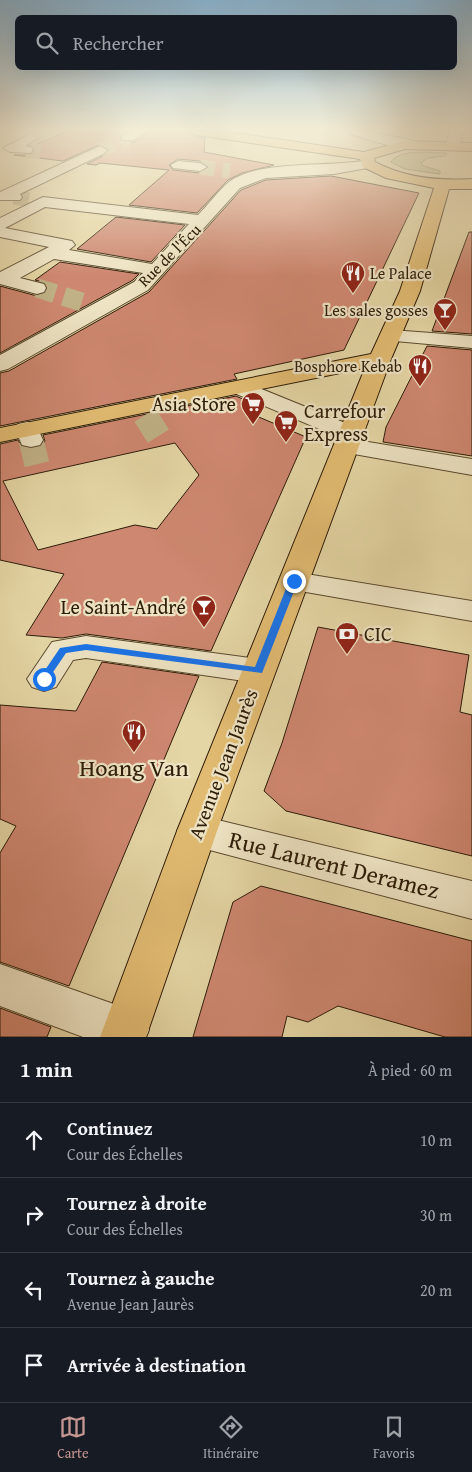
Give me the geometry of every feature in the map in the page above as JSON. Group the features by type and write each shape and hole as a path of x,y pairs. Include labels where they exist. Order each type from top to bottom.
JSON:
{"main road":[{"path":"418,179 443,184 472,184"},
{"name":"Avenue Jean Jaurès","path":"125,1034 197,830 380,359 410,291 443,184"},
{"path":"0,435 29,434 380,359"}],"street":[{"path":"14,197 3,196 38,179"},
{"name":"Rue de l'Écu","path":"0,364 94,306 141,286 235,185 243,179"},
{"path":"0,224 39,202 203,221"},
{"path":"0,232 66,245 2,278"},
{"path":"52,253 157,270"},
{"path":"2,278 37,288"},
{"path":"391,336 472,342"},
{"path":"242,388 348,440 472,467"},
{"path":"294,581 472,611"},
{"path":"44,679 63,650 86,647 258,671"},
{"name":"Rue Laurent Deramez","path":"197,830 472,900"},
{"path":"0,985 125,1034"}],"building":[{"path":"158,179 229,179 197,213 129,205"},
{"path":"349,179 419,193 344,350 234,374 237,379 0,426 0,373 9,371 149,292 241,190 266,180"},
{"path":"116,217 185,225 151,262 77,249"},
{"path":"469,232 472,232 472,334 432,331"},
{"path":"60,262 139,274 133,280 0,353 0,286 37,296 45,294 48,289 46,283 35,280"},
{"path":"427,346 472,350 472,456 383,442 386,427"},
{"path":"236,396 247,401 254,415 306,437 211,651 86,634 62,638 26,635 64,574 0,560 0,444 18,440 22,447 31,449 42,446 45,441 43,435","holes":["175,443 199,475 157,529 135,525 38,550 3,481"]},
{"path":"318,627 469,655 460,712 472,715 472,856 286,811 264,791 282,743"},
{"path":"102,662 199,676 69,986 0,962 0,853 16,826 0,819 0,705 76,711"},
{"path":"261,886 472,941 472,1037 445,1037 338,1006 308,1022 287,1016 282,1037 193,1037 233,902"},
{"path":"0,1008 51,1027 47,1037 0,1037"}],"tunnel":[{"path":"14,197 35,201"},
{"path":"37,288 85,303"},
{"path":"145,415 164,445"},
{"path":"31,440 39,473"}],"place":[{"name":"Le Palace","path":"353,294"},
{"name":"Les sales gosses","path":"445,331"},
{"name":"Bosphore Kebab","path":"420,387"},
{"name":"Asia Store","path":"253,425"},
{"name":"Carrefour Express","path":"286,443"},
{"name":"Le Saint-André","path":"204,628"},
{"name":"CIC","path":"347,655"},
{"name":"Hoang Van","path":"134,753"}],"route":[{"path":"44,679 63,650 86,647 258,671 294,581"}]}
